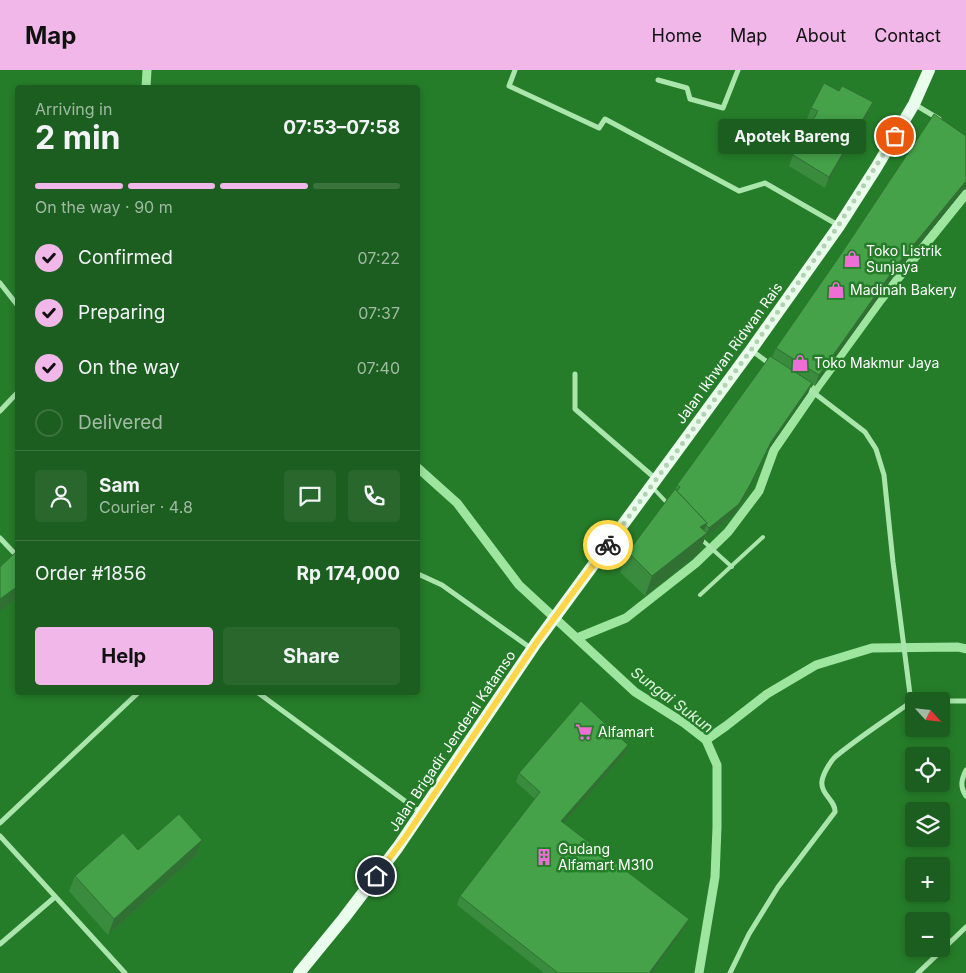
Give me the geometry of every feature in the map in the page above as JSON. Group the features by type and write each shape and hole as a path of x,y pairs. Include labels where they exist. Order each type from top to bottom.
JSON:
{"main road":[{"name":"Jalan Ikhwan Ridwan Rais","path":"534,646 751,350 838,226 876,168 914,104 929,70"},
{"name":"Jalan Brigadir Jenderal Katamso","path":"300,973 362,895 421,813 534,646"}],"street":[{"path":"515,70 509,86 599,128 605,119 739,191 765,183 838,226"},
{"path":"658,80 687,88 690,99 723,108 738,70"},
{"path":"914,104 946,125"},
{"path":"0,283 15,302"},
{"path":"751,350 773,365"},
{"path":"575,374 575,409 652,485"},
{"path":"803,385 820,396 865,432 876,449 884,475 906,667 911,692"},
{"path":"0,410 15,395"},
{"path":"0,538 15,552"},
{"path":"10,560 15,556"},
{"path":"420,575 442,585 534,646"},
{"path":"0,824 136,695"},
{"path":"261,695 421,813"},
{"path":"950,701 966,701"},
{"path":"730,973 749,934 778,887 835,812 836,808 825,793 822,785 822,780 834,758 905,708"},
{"path":"966,770 962,777 961,788 966,796"},
{"path":"0,836 126,973"},
{"path":"0,944 56,897"},
{"path":"918,973 966,927"}],"lane":[{"path":"652,485 671,507"},
{"path":"700,537 732,567"},
{"path":"700,596 763,537"}],"building":[{"path":"824,83 839,91 842,86 873,102 829,177 793,155 818,111 811,108"},
{"path":"934,114 966,136 966,181 897,265 819,375 776,348"},
{"path":"770,356 812,383 771,442 739,504 709,528 706,525 707,523 677,491 680,487 677,485"},
{"path":"675,489 707,523 700,527 707,533 652,576 628,552"},
{"path":"15,553 15,588 0,599 0,567"},
{"name":"Gudang Alfamart M310","path":"581,701 628,745 561,821 689,919 649,973 558,973 460,896 540,792 519,773"},
{"path":"179,814 202,840 114,919 75,876 123,833 138,850"}],"waterway":[{"name":"Sungai Sukun","path":"146,85 147,70"},
{"path":"577,638 626,618 696,563 728,532 759,491 774,450 820,383 879,302 966,194"},
{"name":"Sungai Sukun","path":"420,470 457,503 519,585 635,692 684,723 706,740 717,765 717,827 715,877 699,973"},
{"path":"706,740 767,694 816,665 872,648 958,647 966,649"}],"way so far":[{"path":"608,545 751,350 838,226 895,136"}],"place":[{"name":"Apotek Bareng","path":"895,136"},
{"name":"Toko Listrik Sunjaya","path":"852,259"},
{"name":"Madinah Bakery","path":"836,290"},
{"name":"Toko Makmur Jaya","path":"800,363"},
{"name":"Alfamart","path":"584,732"},
{"name":"Gudang Alfamart M310","path":"544,857"}],"route":[{"path":"376,876 406,836 536,643 608,545"}]}
